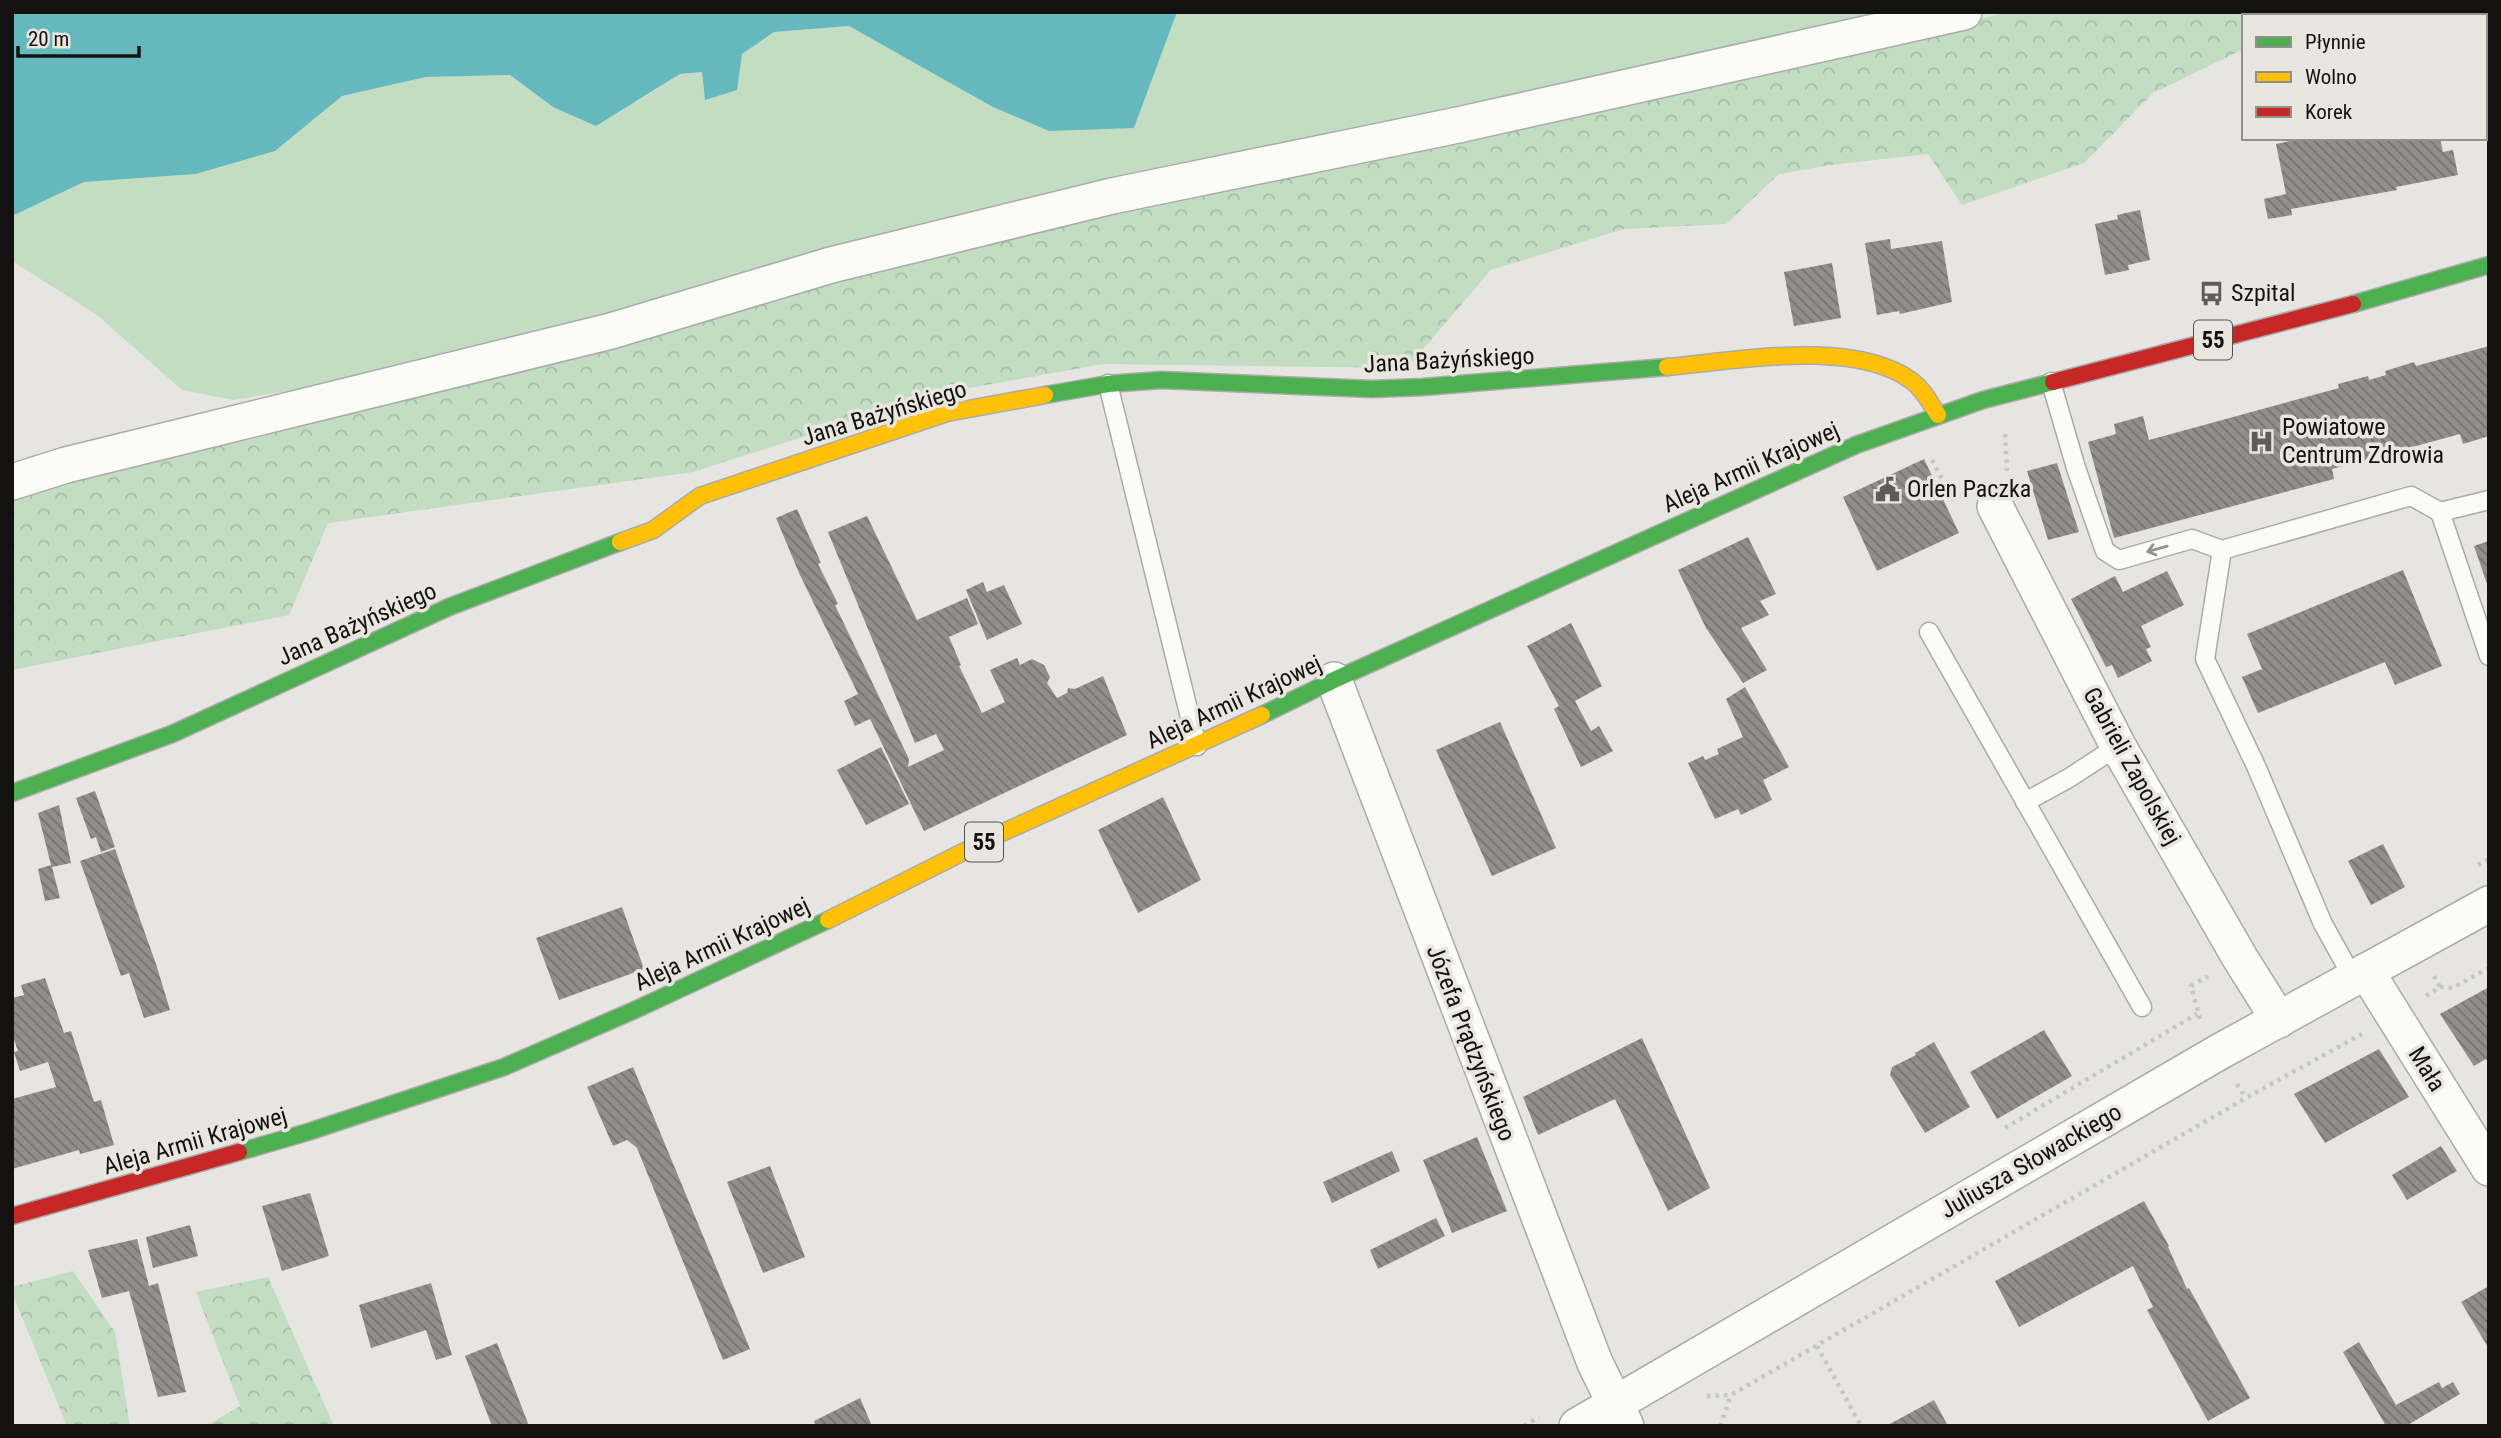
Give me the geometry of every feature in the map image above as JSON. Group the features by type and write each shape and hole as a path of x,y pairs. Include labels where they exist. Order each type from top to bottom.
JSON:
{"main road":[{"name":"Aleja Armii Krajowej","path":"12,1216 308,1132 504,1066 637,1009 813,927 995,836 1197,746 1334,680 1856,445 1983,400 2321,313 2489,265"},
{"name":"Jana Bażyńskiego","path":"12,793 172,734 449,607 653,530 700,496 947,413 1108,384 1161,380 1372,389 1423,387 1819,354 1864,360 1907,379 1923,390 1938,415"}],"street":[{"path":"12,482 92,459 611,331 831,265 1112,195 1471,123 1965,12"},
{"name":"Gabrieli Zapolskiej","path":"1995,506 2118,746 2240,958 2279,1020"},
{"name":"Józefa Prądzyńskiego","path":"1334,680 1590,1350 1621,1414"},
{"name":"Juliusza Słowackiego","path":"1577,1426 1621,1414 2219,1052 2489,904"},
{"name":"Mała","path":"2359,974 2489,1168"}],"lane":[{"path":"2052,382 2076,468 2105,551 2119,560 2192,539 2222,550 2411,496 2440,512 2489,656"},
{"path":"1108,384 1197,746"},
{"path":"2440,512 2489,500"},
{"path":"2222,550 2205,659 2256,766 2323,924 2359,974"},
{"path":"1929,632 2142,1006"},
{"path":"2025,802 2118,746"}],"path":[{"path":"2440,987 2452,988 2489,968"},
{"path":"1700,1397 1731,1395 2246,1098"},
{"path":"1817,1346 1861,1426"},
{"path":"1720,1426 1731,1395"}],"green space":[{"path":"1177,12 1914,12 350,381 233,400 182,390 97,315 12,261 12,216 84,182 196,174 275,151 342,96 426,77 510,75 553,107 637,102 680,74 702,72 705,99 742,54 774,32 849,26 991,106 1134,128"},
{"path":"2009,12 2429,12 2242,14 2242,50 2153,93 2084,163 1962,205 1928,154 1831,165 1779,174 1726,224 1624,229 1491,270 1407,368 1103,364 937,394 693,472 328,523 289,615 12,670 12,464 250,440 833,275"},
{"path":"73,1271 115,1332 130,1426 67,1426 12,1293 12,1287"},
{"path":"268,1277 334,1426 206,1426 240,1406 196,1292"}],"water":[{"path":"12,12 1177,12 1134,128 1049,131 991,106 849,26 774,32 742,54 737,90 705,100 702,72 680,74 596,126 553,107 510,75 426,77 342,96 275,151 196,174 84,182 12,216"}],"building":[{"path":"2295,140 2440,140 2443,152 2453,150 2458,175 2396,187 2397,190 2291,209 2292,215 2268,219 2264,199 2286,194 2276,144"},
{"path":"2140,210 2150,260 2128,265 2129,270 2105,275 2095,224"},
{"path":"1890,239 1891,249 1942,241 1952,302 1900,314 1899,311 1877,315 1865,243"},
{"path":"1832,263 1841,318 1794,326 1784,272"},
{"name":"Powiatowe Centrum Zdrowia","path":"2489,346 2489,436 2463,444 2460,434 2332,469 2334,479 2114,538 2088,442 2116,434 2114,424 2143,416 2149,440 2339,388 2338,384 2368,376 2369,380 2386,375 2385,371 2414,362 2416,366"},
{"path":"1924,459 1959,533 1877,571 1843,497"},
{"path":"2057,463 2079,532 2048,540 2027,471"},
{"path":"797,509 821,563 818,564 838,604 835,605 909,759 908,767 944,750 936,734 915,743 828,532 867,516 917,620 967,598 978,624 949,637 961,665 959,666 982,713 1005,702 990,670 1017,658 1020,665 1032,659 1044,665 1050,677 1047,683 1057,698 1067,693 1068,688 1075,689 1103,676 1127,735 924,831 870,719 855,726 844,701 858,694 799,573 776,518"},
{"path":"1748,537 1776,594 1760,601 1769,615 1741,628 1767,670 1743,683 1706,628 1678,570"},
{"path":"2489,541 2489,587 2488,587 2474,546"},
{"path":"2403,570 2442,666 2395,685 2385,662 2258,713 2242,677 2262,669 2247,634"},
{"path":"2167,571 2184,605 2141,626 2151,647 2146,649 2152,661 2118,678 2112,665 2106,667 2071,599 2115,576 2123,592"},
{"path":"983,582 987,592 1004,585 1022,624 987,640 966,590"},
{"path":"1571,623 1602,686 1575,701 1591,731 1599,726 1613,751 1581,767 1554,709 1559,706 1527,646"},
{"path":"1745,687 1789,767 1763,780 1772,800 1741,815 1738,809 1715,819 1688,763 1703,756 1705,760 1719,754 1717,749 1743,737 1726,699"},
{"path":"1500,722 1556,848 1492,876 1436,750"},
{"path":"881,747 909,804 866,825 837,770"},
{"path":"95,791 115,847 101,852 96,837 91,839 76,798"},
{"path":"1163,797 1201,880 1138,913 1098,830"},
{"path":"59,805 71,863 52,867 60,898 45,901 38,869 51,865 38,813"},
{"path":"2383,844 2405,887 2371,905 2348,861"},
{"path":"115,849 170,1010 144,1018 129,973 121,976 80,861"},
{"path":"622,907 644,969 559,1000 536,938"},
{"path":"45,978 64,1033 71,1031 94,1102 101,1100 114,1145 80,1154 79,1150 12,1169 12,1099 56,1087 48,1062 20,1071 14,1052 18,1051 12,1034 12,998 24,995 21,985"},
{"path":"2489,987 2489,1064 2486,1059 2474,1066 2440,1014"},
{"path":"2044,1030 2072,1076 1997,1119 1970,1072"},
{"path":"1642,1038 1710,1188 1668,1211 1615,1099 1538,1135 1523,1097"},
{"path":"1934,1042 1970,1107 1925,1133 1890,1075 1892,1067"},
{"path":"2379,1049 2409,1097 2325,1143 2294,1094"},
{"path":"633,1067 750,1349 723,1360 637,1148 627,1140 613,1146 587,1087"},
{"path":"1477,1137 1507,1211 1452,1233 1423,1160"},
{"path":"2441,1146 2457,1171 2407,1200 2392,1175"},
{"path":"1392,1151 1400,1171 1332,1203 1323,1182"},
{"path":"770,1166 805,1257 763,1273 727,1182"},
{"path":"310,1193 329,1256 282,1271 262,1206"},
{"path":"2144,1201 2169,1246 2187,1289 2189,1288 2250,1398 2208,1421 2147,1310 2153,1307 2133,1266 2019,1327 1995,1281"},
{"path":"1436,1218 1445,1236 1378,1269 1370,1250"},
{"path":"190,1225 198,1256 153,1268 146,1237"},
{"path":"137,1239 149,1286 158,1283 186,1392 158,1397 129,1291 102,1298 88,1250"},
{"path":"431,1283 452,1355 436,1360 426,1330 371,1348 359,1305"},
{"path":"2489,1286 2489,1349 2461,1302"},
{"path":"2359,1342 2396,1405 2439,1382 2442,1388 2453,1382 2460,1394 2406,1426 2386,1426 2343,1352"},
{"path":"497,1343 529,1426 492,1426 465,1356"},
{"path":"860,1398 872,1426 816,1426 814,1421"},
{"path":"1934,1400 1948,1426 1886,1426"}],"traffic: fast":[{"path":"2353,304 2489,265"},
{"path":"1045,395 1108,384 1161,380 1372,389 1667,367"},
{"path":"1262,715 1856,445 1983,400 2053,382"},
{"path":"12,793 172,734 449,607 620,542"},
{"path":"239,1152 504,1067 637,1009 828,920"}],"traffic: slow":[{"path":"1667,367 1759,357 1827,356 1859,360 1887,368 1912,381 1938,415"},
{"path":"620,542 653,530 700,496 947,413 1045,395"},
{"path":"828,920 995,836 1262,715"}],"traffic: jam":[{"path":"2053,382 2353,304"},
{"path":"12,1216 239,1152"}],"place":[{"name":"Szpital","path":"2211,293"},
{"name":"Powiatowe Centrum Zdrowia","path":"2262,441"},
{"name":"Orlen Paczka","path":"1887,489"}]}
